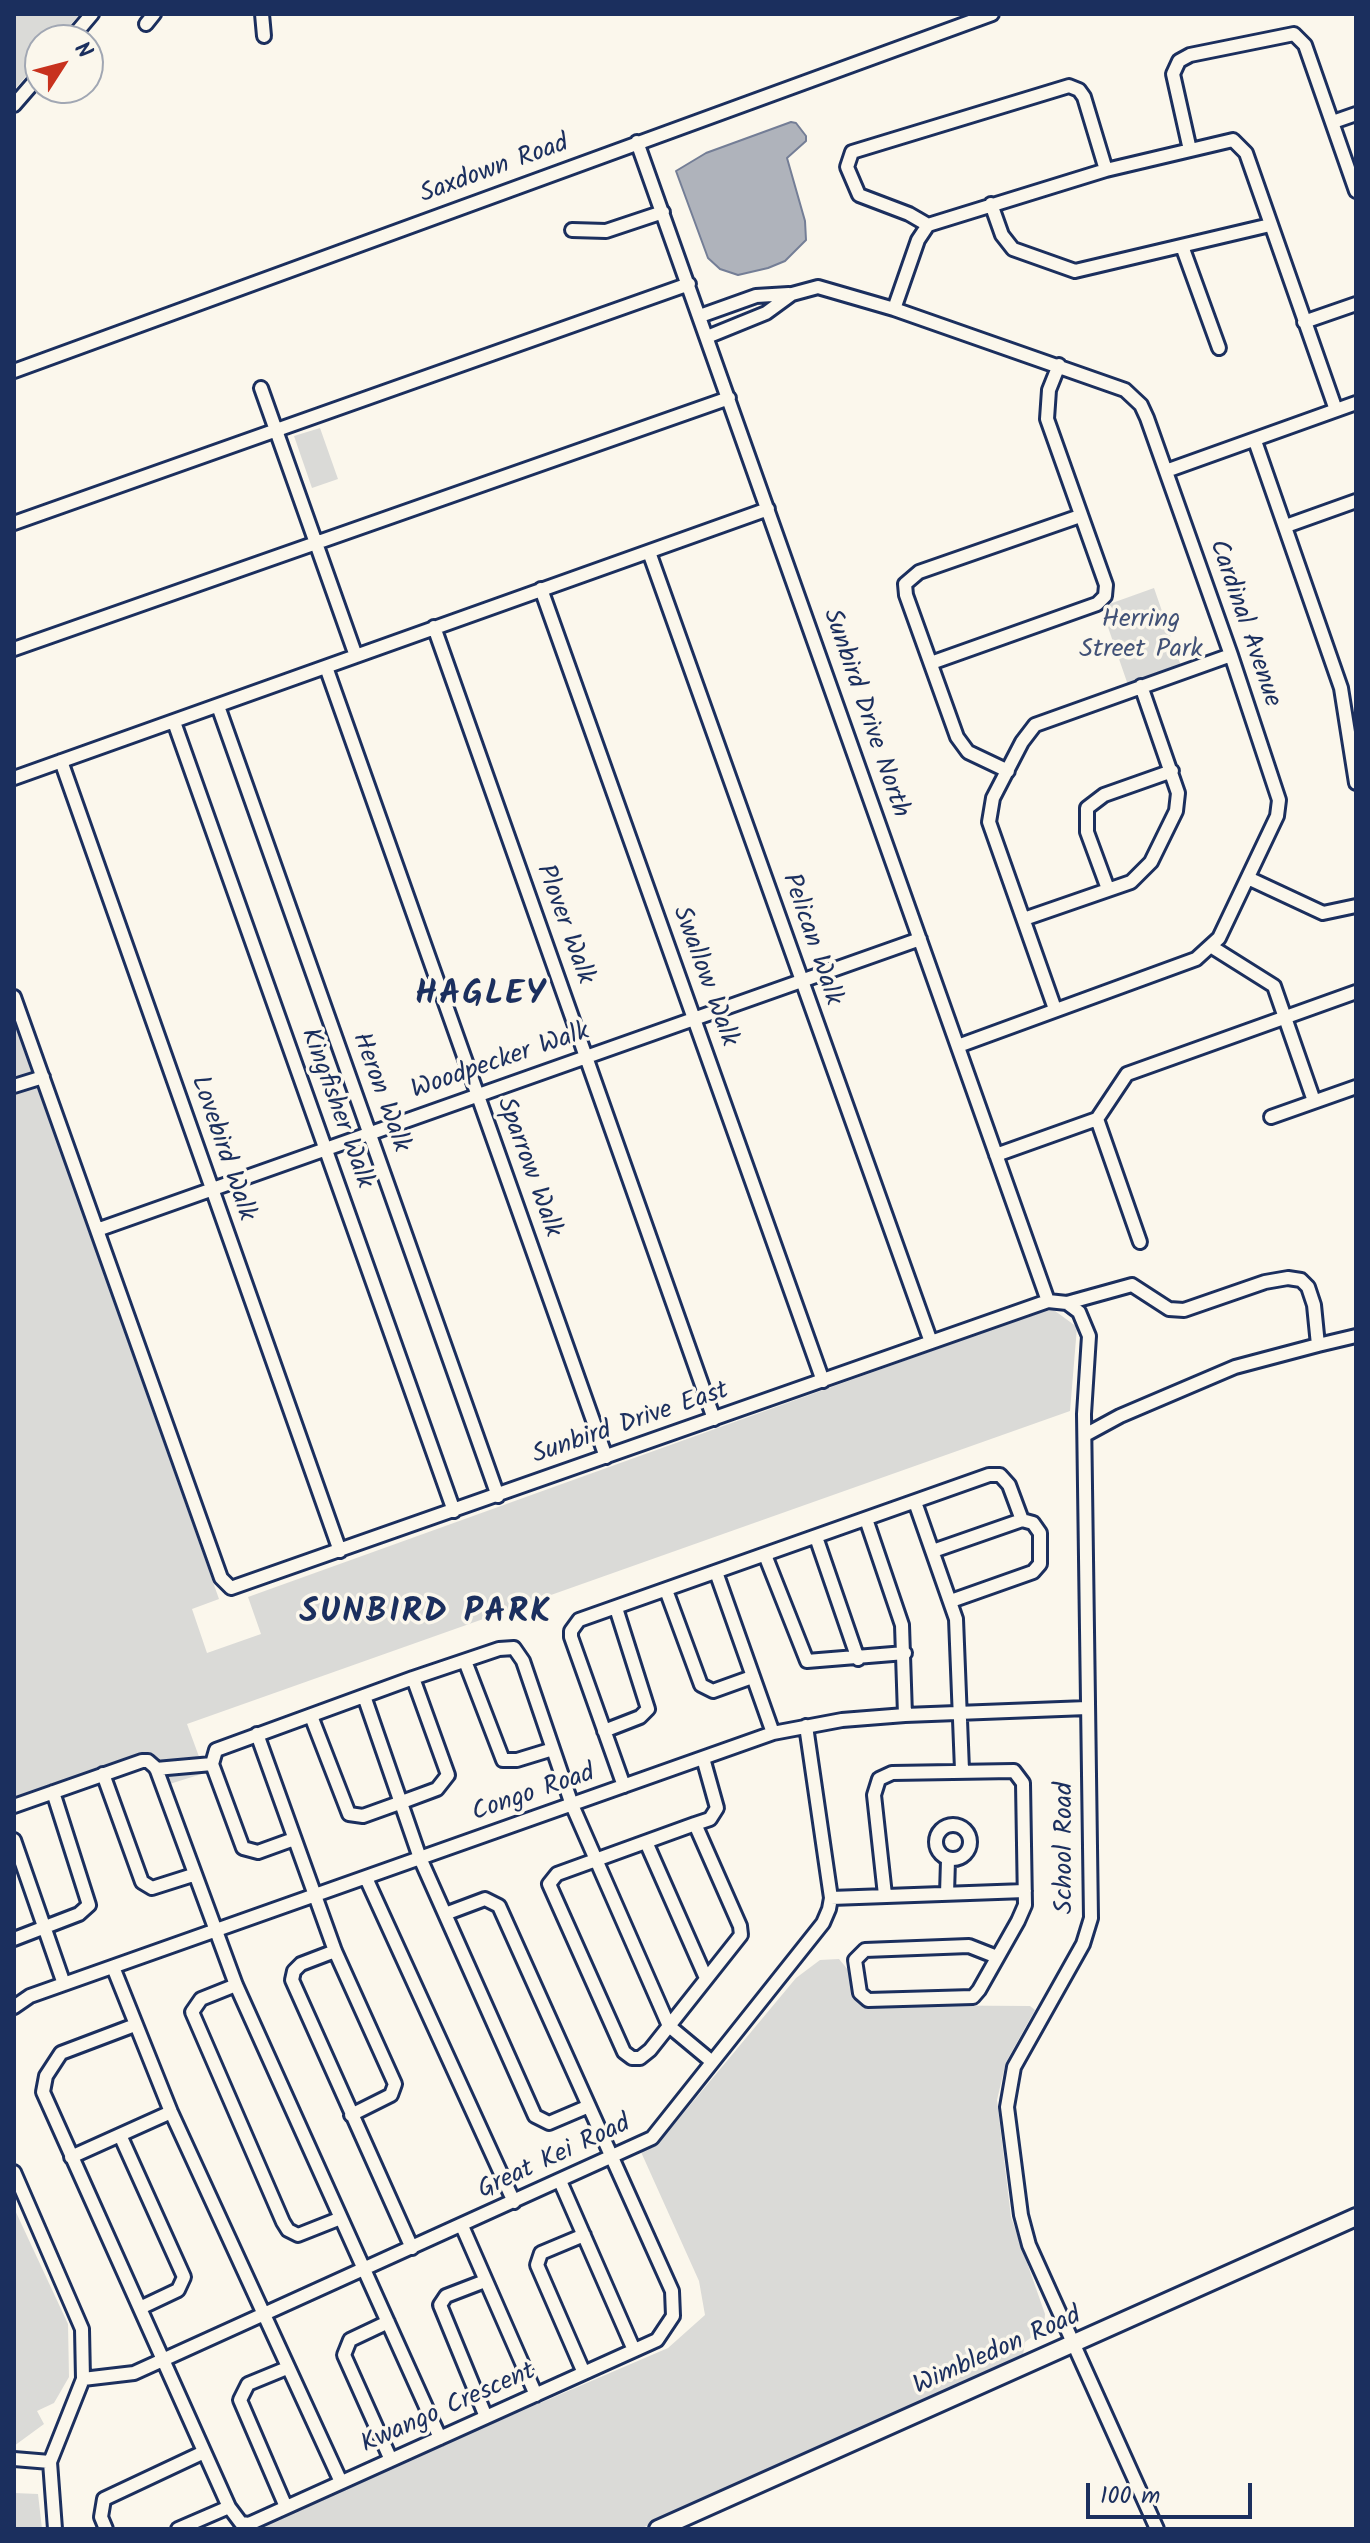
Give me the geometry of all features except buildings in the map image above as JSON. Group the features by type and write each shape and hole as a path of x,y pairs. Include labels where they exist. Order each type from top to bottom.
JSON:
{"main road":[{"name":"Wimbledon Road","path":"658,2529 1074,2346 1356,2217"}],"street":[{"path":"262,14 264,36"},
{"name":"Saxdown Road","path":"14,371 992,14"},
{"path":"1190,150 1173,74 1175,65 1190,55 1288,34 1303,40 1356,191"},
{"path":"928,225 857,193 847,167 852,152 1069,86 1079,90 1084,97 1106,170"},
{"path":"1333,122 1356,114"},
{"path":"894,309 918,240 928,225 1106,170 1228,141 1239,143 1246,153 1336,410"},
{"name":"Sunbird Drive North","path":"637,142 1048,1301"},
{"path":"991,204 1002,235 1013,249 1075,271 1270,225"},
{"path":"572,230 606,231 663,212"},
{"path":"1182,246 1219,348"},
{"path":"14,523 689,284"},
{"name":"Cardinal Avenue","path":"707,337 766,313 792,294 807,288 827,288 1059,365 1115,385 1134,397 1147,418 1279,800 1277,816 1212,947"},
{"name":"Cardinal Avenue","path":"700,316 756,296 792,294"},
{"path":"1304,322 1356,304"},
{"path":"931,663 1102,599 1106,585 1047,419 1049,390 1059,365"},
{"path":"261,388 356,656"},
{"path":"14,649 729,398"},
{"path":"1166,471 1356,403"},
{"path":"1255,441 1341,688 1356,783"},
{"path":"1286,526 1356,501"},
{"path":"14,778 768,509"},
{"path":"1008,771 962,745 906,595 905,584 912,575 1080,516"},
{"name":"Pelican Walk","path":"649,552 931,1342"},
{"name":"Swallow Walk","path":"541,589 823,1381"},
{"name":"Plover Walk","path":"434,627 714,1419"},
{"path":"1055,1009 989,822 990,808 1008,771 1035,725 1231,655"},
{"name":"Sparrow Walk","path":"326,667 606,1457"},
{"path":"1024,919 1137,879 1151,862 1178,806 1172,771 1141,686"},
{"name":"Heron Walk","path":"218,706 498,1496"},
{"name":"Kingfisher Walk","path":"174,722 454,1511"},
{"name":"Lovebird Walk","path":"61,761 340,1551"},
{"path":"1108,889 1087,832 1087,808 1104,795 1172,771"},
{"path":"1248,878 1323,913 1356,906"},
{"name":"Woodpecker Walk","path":"97,1230 920,939"},
{"path":"958,1046 1196,959 1212,947 1269,980 1314,1101"},
{"path":"996,1155 1097,1119 1127,1074 1356,992"},
{"path":"14,997 97,1230"},
{"path":"14,1086 43,1077"},
{"path":"1271,1117 1356,1087"},
{"path":"1097,1119 1140,1242"},
{"name":"Sunbird Drive East","path":"97,1230 221,1578 228,1586 238,1587 1048,1301"},
{"path":"1048,1301 1067,1303 1132,1285 1169,1309 1184,1310 1265,1282 1295,1279 1308,1287 1312,1296 1318,1345"},
{"name":"School Road","path":"1067,1303 1084,1318 1089,1336 1084,1414 1091,1918 1083,1944 1014,2067 1007,2107 1025,2232 1157,2529"},
{"path":"1085,1435 1131,1411 1235,1367 1356,1336"},
{"path":"624,1786 571,1631 579,1620 995,1474 1006,1480 1022,1520"},
{"path":"915,1502 956,1619 962,1770"},
{"path":"866,1519 900,1617 905,1653 905,1715"},
{"path":"933,1551 1022,1520 1033,1523 1040,1533 1042,1550 1038,1567 951,1601"},
{"path":"816,1537 858,1659"},
{"path":"765,1555 807,1661 905,1653"},
{"path":"716,1572 773,1733"},
{"path":"666,1590 701,1685 713,1691 752,1677"},
{"path":"604,1731 640,1717 648,1709 616,1608"},
{"path":"294,1839 258,1852 243,1848 212,1764 216,1750 413,1678 508,1647 517,1650 572,1805 669,2026 711,2061"},
{"path":"465,1661 503,1760 517,1760 553,1749"},
{"path":"311,1716 349,1814 363,1816 437,1789 448,1775 413,1678"},
{"path":"364,1696 420,1858 535,2116 549,2123 589,2106"},
{"name":"Congo Road","path":"14,2007 30,1996 773,1733 806,1726 905,1715 1087,1708"},
{"path":"806,1726 831,1898 1025,1891"},
{"path":"257,1734 335,1951 395,2084 391,2095 351,2115"},
{"path":"695,1824 741,1931 669,2026 640,2058 632,2058 624,2052 549,1884 553,1876 595,1860 695,1824 710,1819 717,1808 703,1758"},
{"path":"14,1806 142,1761 148,1761 156,1769 236,1985 440,2438"},
{"path":"156,1769 212,1764"},
{"path":"885,1895 876,1783 892,1773 1010,1769 1017,1773 1023,1783 1023,1912 997,1957 973,1997 877,2002 863,1999 855,1957 865,1950 969,1946 997,1957"},
{"path":"103,1774 142,1882 152,1888 193,1875"},
{"path":"14,1939 84,1912 89,1901 53,1792"},
{"path":"14,1840 64,1984"},
{"path":"646,1842 706,1978"},
{"path":"947,1894 948,1860"},
{"path":"366,1878 514,2202"},
{"name":"Great Kei Road","path":"83,2379 122,2376 164,2360 652,2138 823,1923 831,1898"},
{"name":"Kwango Crescent","path":"229,2507 241,2523 249,2524 634,2350 663,2335 673,2316 674,2298 499,1906 485,1899 445,1914"},
{"path":"335,1951 297,1967 292,1980 412,2248"},
{"path":"113,1967 171,2112 341,2482"},
{"path":"236,1985 201,1999 192,2012 283,2222 288,2230 298,2235 341,2218"},
{"path":"135,2025 61,2053 51,2066 43,2092 229,2507 178,2529"},
{"path":"71,2157 171,2112"},
{"path":"120,2135 184,2277 178,2290 140,2308"},
{"path":"14,2172 82,2329 83,2379 50,2462 55,2529"},
{"path":"560,2181 634,2350"},
{"path":"462,2226 536,2395"},
{"path":"584,2235 541,2253 537,2265 584,2373"},
{"path":"485,2281 446,2296 440,2305 486,2417"},
{"path":"388,2322 353,2337 347,2343 344,2355 391,2460"},
{"path":"286,2507 240,2400 248,2384 287,2368"},
{"path":"106,2529 101,2517 104,2499 204,2452"},
{"path":"14,2459 50,2462"}],"green space":[{"path":"14,14 80,14 71,24 24,24 24,78 14,90"},
{"path":"320,428 338,479 312,488 294,436"},
{"name":"Herring Street Park","path":"1154,588 1181,666 1128,685 1101,607"},
{"path":"14,1021 219,1599 192,1609 207,1653 261,1634 248,1597 1051,1308 1077,1327 1070,1411 187,1724 205,1773 163,1786 153,1763 14,1806"},
{"path":"839,1959 849,1971 855,1994 869,2005 1030,2006 1035,2010 1006,2062 997,2100 1011,2217 1045,2314 1044,2328 1025,2342 1023,2355 640,2529 247,2529 668,2348 705,2315 699,2281 641,2152 656,2146 796,1978 820,1960"},
{"path":"14,2208 68,2324 69,2377 54,2403 37,2411 44,2424 14,2446"},
{"path":"14,2493 38,2494 42,2529 14,2529"}],"shaded area":[{"path":"791,122 796,123 806,136 806,141 787,158 805,221 806,240 785,261 768,268 738,275 720,269 708,258 676,171 706,153"}],"district":[{"name":"HAGLEY","path":"481,997"},
{"name":"SUNBIRD PARK","path":"426,1615"}]}
